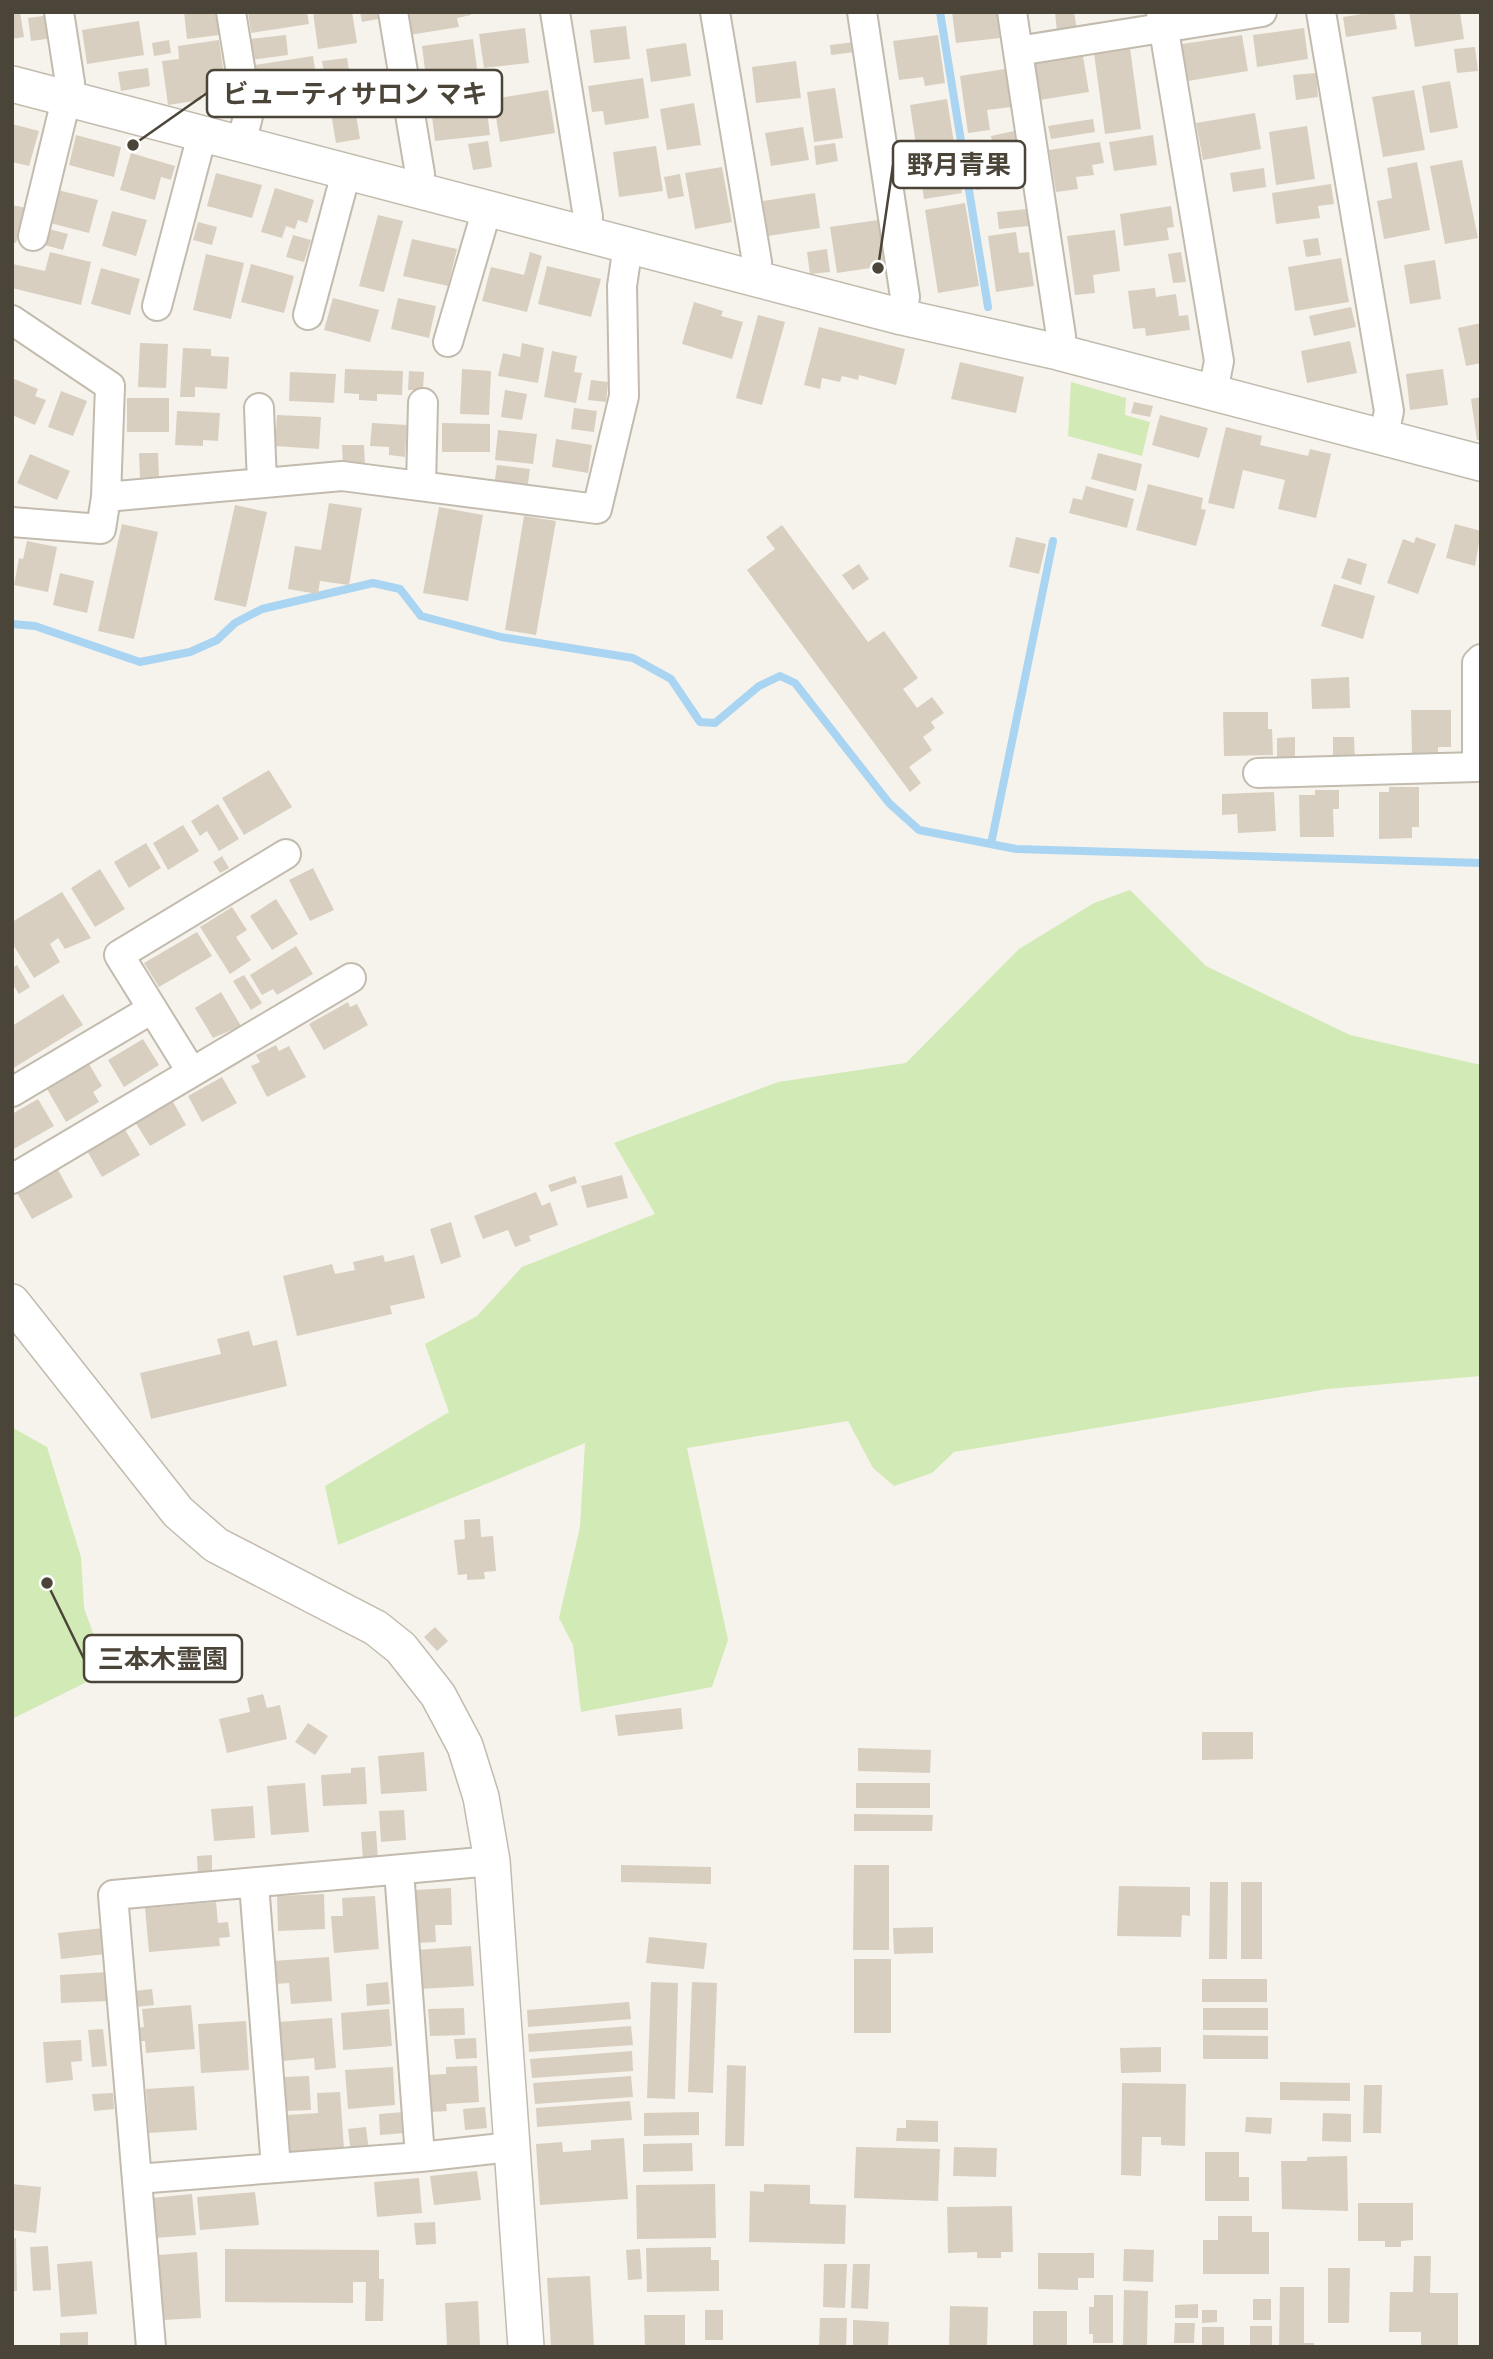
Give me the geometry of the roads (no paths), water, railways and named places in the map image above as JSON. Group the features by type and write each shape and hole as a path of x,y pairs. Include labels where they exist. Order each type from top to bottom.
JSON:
{"street":[{"path":"33,236 70,83 59,12"},
{"path":"231,12 248,116 242,145"},
{"path":"393,12 420,174 415,190"},
{"path":"555,12 588,217 584,234"},
{"path":"715,12 757,262 754,278"},
{"path":"862,12 905,297 902,317"},
{"path":"1012,12 1061,335 1058,352"},
{"path":"1018,51 1162,20 1262,12"},
{"path":"1321,12 1389,411 1383,440"},
{"path":"1162,20 1219,360 1213,392"},
{"path":"12,84 902,317 1058,352 1383,440 1481,463"},
{"path":"157,306 202,135"},
{"path":"307,315 346,173"},
{"path":"448,342 487,209"},
{"path":"106,497 342,476 597,509 624,396 622,286 628,245"},
{"path":"12,320 110,386 106,497 101,529 12,522"},
{"path":"421,486 423,403"},
{"path":"259,408 262,483"},
{"path":"1258,773 1479,766 1477,663 1481,659"},
{"path":"191,1071 119,954 286,854"},
{"path":"12,1179 351,978"},
{"path":"12,1092 152,1009"},
{"path":"15,1312 152,1482 187,1520 216,1545 250,1566 376,1628 401,1648 438,1695 465,1746 481,1797 492,1861 526,2347"},
{"path":"151,2347 113,1895 492,1861"},
{"path":"399,1870 420,2157"},
{"path":"254,1884 276,2168"},
{"path":"137,2179 420,2157 511,2147"}],"waterway":[{"path":"940,12 988,307"},
{"path":"991,844 1053,541"},
{"path":"12,624 35,626 140,662 190,652 217,640 235,623 262,609 373,583 400,589 421,616 501,637 633,658 671,679 700,722 715,723 759,686 780,676 795,683 889,803 919,830 1016,849 1481,863"}],"place":[{"name":"ビューティサロン マキ","path":"133,145"},
{"name":"野月青果","path":"878,268"},
{"name":"三本木霊園","path":"47,1583"}]}
